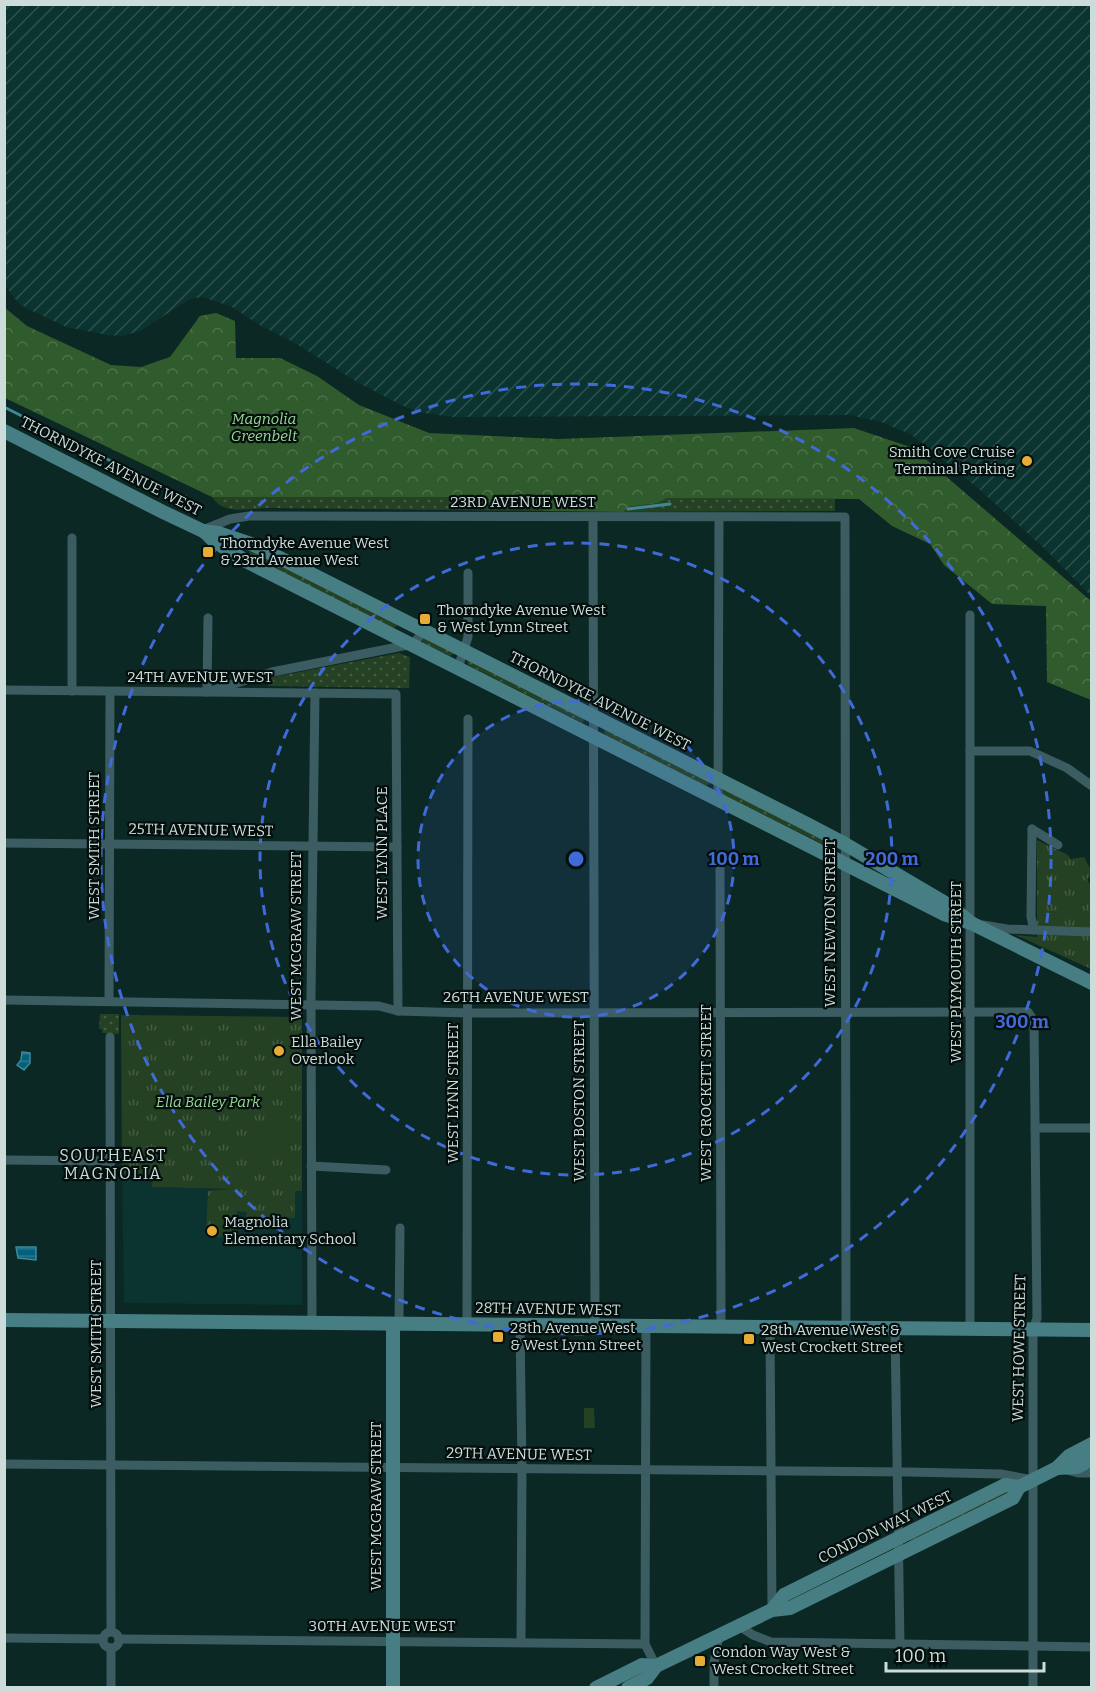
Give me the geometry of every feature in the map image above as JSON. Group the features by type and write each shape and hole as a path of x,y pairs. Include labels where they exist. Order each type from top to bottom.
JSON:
{"main road":[{"name":"THORNDYKE AVENUE WEST","path":"4,431 163,513 203,531 218,533 254,545 595,716 845,844 952,906 971,922"},
{"name":"THORNDYKE AVENUE WEST","path":"203,531 214,541 246,561 413,644 458,669 944,914 971,922 1092,983"},
{"name":"28TH AVENUE WEST","path":"4,1320 1092,1330"},
{"name":"WEST MCGRAW STREET","path":"393,1688 393,1467 396,1324"},
{"name":"CONDON WAY WEST","path":"772,1610 784,1595 1005,1485 1019,1487 1057,1468 1069,1456 1092,1444"},
{"name":"CONDON WAY WEST","path":"1057,1468 1077,1467 1092,1459"},
{"name":"CONDON WAY WEST","path":"628,1688 647,1678 656,1666 772,1610 790,1608 1013,1498 1019,1487"},
{"name":"CONDON WAY WEST","path":"596,1688 642,1665 656,1666"}],"street":[{"name":"23RD AVENUE WEST","path":"203,531 230,519 249,516 845,517"},
{"name":"WEST BOSTON STREET","path":"593,517 595,1326"},
{"path":"718,800 719,517"},
{"name":"WEST NEWTON STREET","path":"845,517 846,1328"},
{"path":"72,538 72,691"},
{"path":"458,669 468,637 468,573"},
{"name":"WEST PLYMOUTH STREET","path":"970,615 970,1329"},
{"path":"208,618 207,692 272,672 413,644 424,631"},
{"name":"24TH AVENUE WEST","path":"4,690 396,694"},
{"name":"WEST SMITH STREET","path":"109,1000 110,692"},
{"name":"WEST MCGRAW STREET","path":"312,1323 311,1006 315,693"},
{"name":"WEST LYNN PLACE","path":"396,694 398,1011"},
{"name":"WEST LYNN STREET","path":"467,1324 468,719"},
{"path":"970,751 1030,751 1066,768 1092,786"},
{"path":"1034,930 1031,917 1032,829 1058,845"},
{"name":"25TH AVENUE WEST","path":"4,843 397,848"},
{"name":"WEST CROCKETT STREET","path":"720,858 721,1327"},
{"path":"971,922 998,928 1092,932"},
{"name":"26TH AVENUE WEST","path":"4,1000 379,1006 398,1011 468,1013 1028,1012"},
{"name":"WEST HOWE STREET","path":"1028,1012 1034,1021 1037,1318 1033,1330 1033,1688"},
{"name":"WEST SMITH STREET","path":"110,1037 111,1631"},
{"path":"1035,1128 1092,1128"},
{"path":"4,1160 109,1161"},
{"path":"312,1166 386,1170"},
{"path":"396,1324 400,1228"},
{"path":"520,1325 521,1642"},
{"path":"646,1326 645,1644 656,1666"},
{"path":"770,1327 772,1610"},
{"path":"895,1329 900,1644"},
{"name":"29TH AVENUE WEST","path":"4,1464 771,1470 1001,1474 1033,1480"},
{"path":"1057,1468 1078,1473 1092,1473"},
{"path":"739,1626 771,1642 1092,1647"},
{"path":"111,1631 119,1639 118,1644 111,1648 105,1645 103,1639 105,1634 111,1631"},
{"path":"714,1688 714,1663 719,1635"},
{"path":"4,1638 103,1639"},
{"name":"30TH AVENUE WEST","path":"119,1639 645,1644"},
{"path":"111,1648 111,1688"}],"shaded area":[{"path":"4,5 1091,5 1091,596 1047,551 979,489 910,434 881,422 849,415 453,417 423,413 403,406 357,382 232,307 203,297 190,299 140,331 122,336 66,327 28,309 18,303 5,285"},
{"name":"Magnolia Elementary School","path":"122,1174 153,1174 153,1187 302,1191 302,1305 124,1303"}],"green space":[{"name":"Magnolia Greenbelt","path":"4,307 27,326 111,365 141,367 170,357 200,316 216,313 235,321 236,358 280,358 317,376 359,405 429,433 558,439 854,428 913,448 1091,601 1091,700 1047,682 1046,606 992,604 944,565 930,544 892,526 859,499 667,498 658,503 628,507 624,512 544,511 533,504 465,497 212,497 5,398"},
{"path":"212,497 465,497 533,504 544,511 266,508 236,510 222,506"},
{"path":"667,498 835,499 835,511 624,512 628,507 658,503"},
{"path":"250,549 397,623 397,626 393,628 249,555"},
{"path":"424,639 433,639 454,651 454,654 450,656 425,644 422,642"},
{"path":"399,653 410,657 409,688 269,686 266,684 268,678"},
{"path":"469,659 584,718 583,723 468,665"},
{"path":"605,729 710,783 706,786 607,736 604,733"},
{"path":"723,787 834,845 833,847 722,794"},
{"path":"1037,840 1068,855 1071,859 1084,857 1091,870 1091,876 1087,879 1091,886 1091,969 1016,935 1037,937"},
{"path":"100,1014 119,1014 119,1034 102,1033 102,1029 99,1029"},
{"name":"Ella Bailey Park","path":"121,1015 302,1017 302,1191 295,1191 295,1218 246,1217 247,1212 237,1211 237,1237 206,1236 208,1191 233,1189 152,1187 153,1174 122,1174"},
{"path":"285,1116 296,1119 283,1155 251,1155 251,1146 271,1132"},
{"path":"584,1408 594,1408 595,1428 584,1428"},
{"path":"1005,1491 1009,1494 911,1542 910,1538"}],"water":[{"path":"22,1052 30,1053 30,1063 24,1070 17,1065 21,1060"},
{"path":"16,1247 36,1247 36,1260 18,1258"}],"waterway":[{"path":"4,407 186,497"},
{"path":"628,509 670,504"}],"place":[{"name":"Smith Cove Cruise Terminal Parking","path":"1027,461"},
{"name":"Thorndyke Avenue West & 23rd Avenue West","path":"208,552"},
{"name":"Thorndyke Avenue West & West Lynn Street","path":"425,619"},
{"name":"Ella Bailey Overlook","path":"279,1051"},
{"name":"Magnolia Elementary School","path":"212,1231"},
{"name":"28th Avenue West & West Lynn Street","path":"498,1337"},
{"name":"28th Avenue West & West Crockett Street","path":"749,1339"},
{"name":"Condon Way West & West Crockett Street","path":"700,1661"}],"district":[{"name":"SOUTHEAST MAGNOLIA","path":"113,1164"}]}
